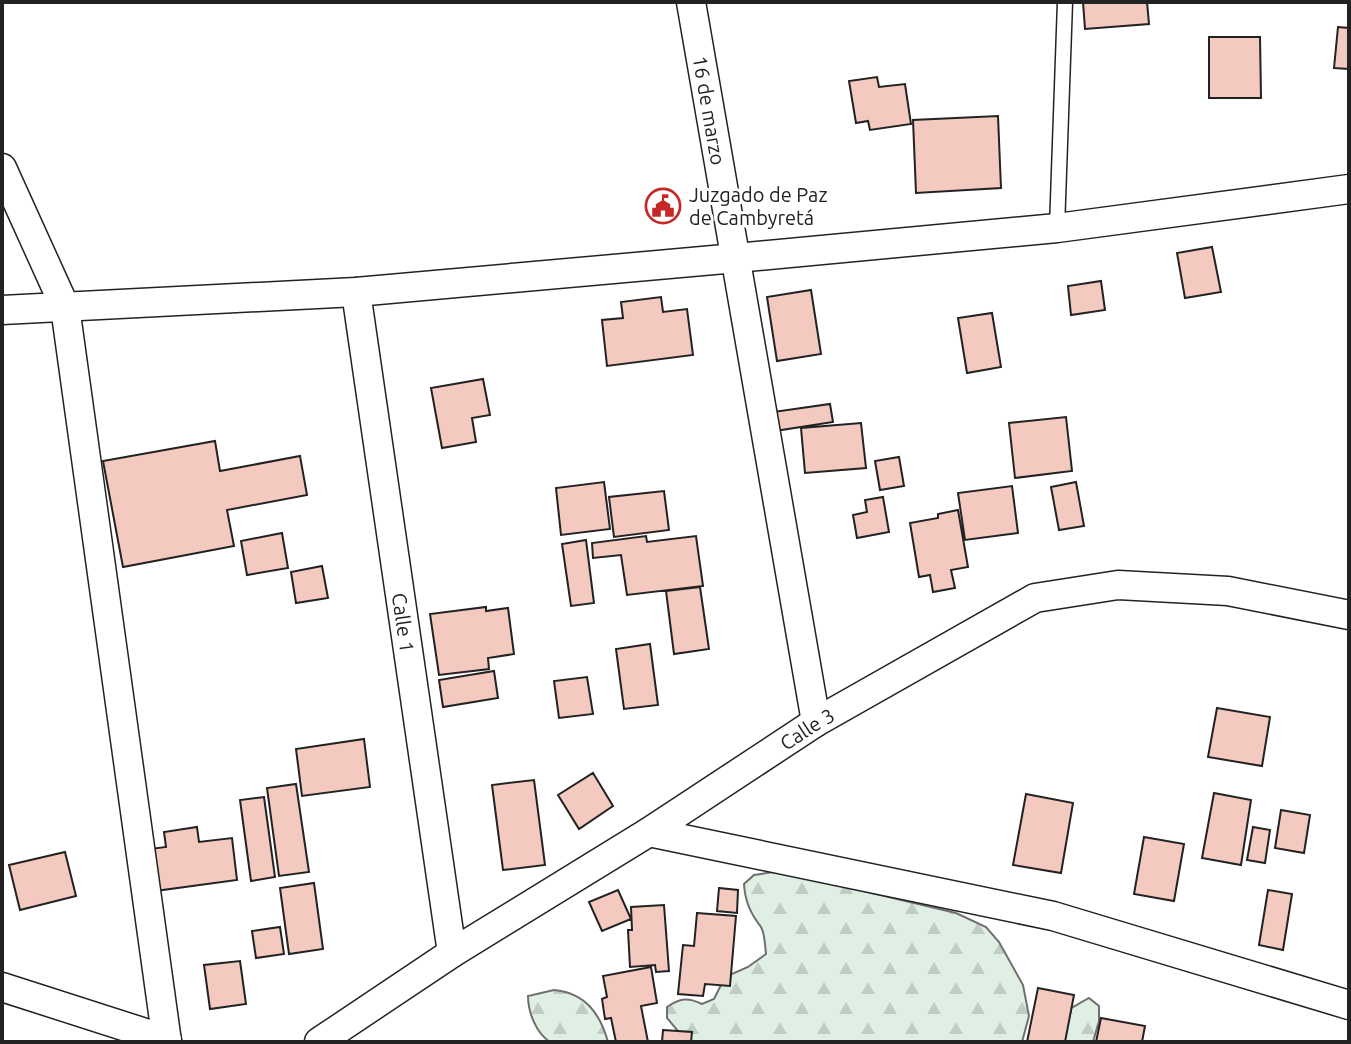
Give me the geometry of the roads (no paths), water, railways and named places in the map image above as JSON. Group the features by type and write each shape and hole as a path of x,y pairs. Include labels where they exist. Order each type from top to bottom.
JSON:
{"street":[{"name":"16 de marzo","path":"691,2 816,722"},
{"path":"2,168 65,307 167,1041 2,987"},
{"path":"2,310 356,292 736,262 1057,228 1349,189"},
{"name":"Calle 1","path":"356,292 452,953"},
{"name":"Calle 3","path":"319,1042 452,953 649,832 816,722 1035,598 1118,585 1196,589 1228,591 1349,615"},
{"path":"649,832 1053,916 1349,1005"}],"lane":[{"path":"1057,228 1065,2"}],"place":[{"name":"Juzgado de Paz de Cambyretá","path":"663,206"}]}
